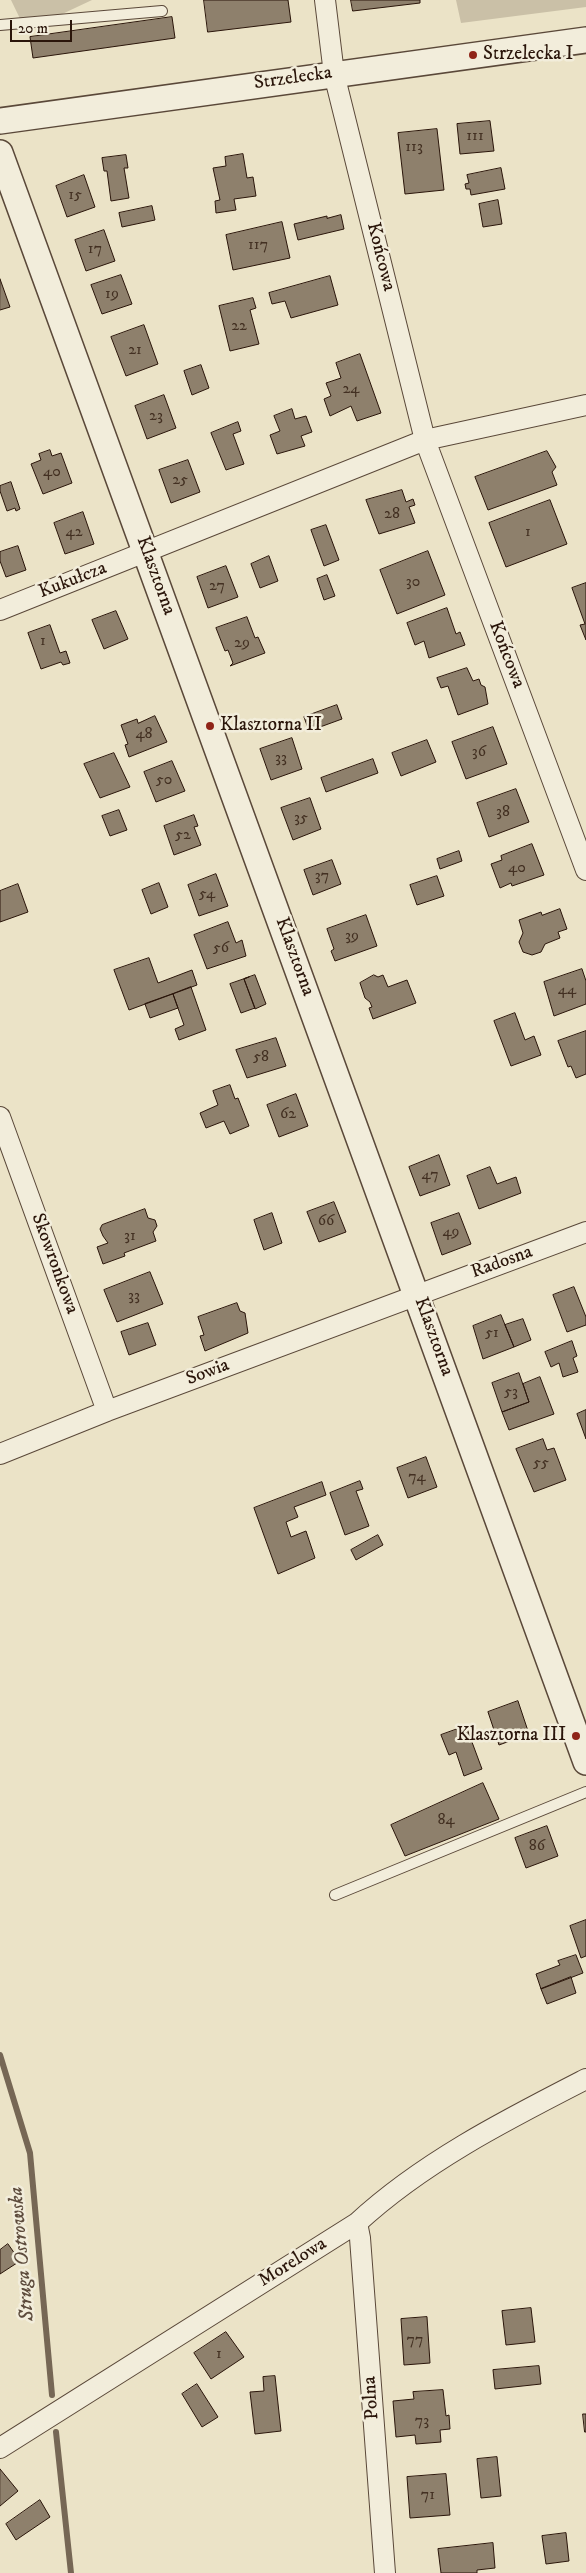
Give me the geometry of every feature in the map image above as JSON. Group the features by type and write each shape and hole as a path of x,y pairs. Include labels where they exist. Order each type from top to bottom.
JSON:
{"street":[{"name":"Końcowa","path":"325,0 334,74 425,440 586,870"},
{"name":"Strzelecka","path":"0,121 586,40"},
{"name":"Klasztorna","path":"0,153 418,1294 539,1637 586,1762"},
{"path":"425,440 586,404"},
{"name":"Kukułcza","path":"0,610 425,440"},
{"name":"Skowronkowa","path":"0,1117 107,1412"},
{"name":"Radosna","path":"418,1294 586,1232"},
{"name":"Sowia","path":"0,1454 418,1294"},
{"name":"Morelowa","path":"0,2448 357,2223 386,2196 488,2130 586,2079"},
{"name":"Polna","path":"357,2223 360,2238 385,2573"}],"lane":[{"path":"0,25 162,11"},
{"path":"335,1896 586,1792"}],"shaded area":[{"path":"11,0 92,0 26,31"},
{"path":"456,0 586,0 586,7 461,23"}],"building":[{"path":"204,0 288,0 291,22 208,32"},
{"path":"351,0 420,0 420,3 353,11"},
{"path":"172,17 175,38 33,58 30,37"},
{"path":"490,121 494,151 460,154 457,124"},
{"path":"437,129 444,190 405,194 398,133"},
{"path":"243,154 247,178 253,177 256,196 234,199 236,210 216,213 215,201 220,200 213,168 226,166 225,157"},
{"path":"126,155 128,168 124,168 129,198 111,201 107,171 104,171 102,158"},
{"path":"501,168 505,189 471,195 470,189 466,189 465,184 469,183 467,175"},
{"path":"84,175 95,207 67,217 56,186"},
{"path":"498,200 502,224 483,227 479,204"},
{"path":"152,206 155,220 122,227 119,213"},
{"path":"341,215 344,229 298,240 294,224 327,216 327,218"},
{"path":"282,222 290,258 233,270 226,235"},
{"path":"104,230 115,261 86,271 75,240"},
{"path":"121,275 132,304 102,314 91,285"},
{"path":"330,276 338,305 291,318 285,301 272,304 269,293"},
{"path":"0,279 10,307 0,310"},
{"path":"253,298 256,308 250,310 259,344 230,351 219,306"},
{"path":"144,325 158,364 126,376 111,337"},
{"path":"360,354 381,413 357,421 351,406 330,416 324,399 331,396 326,383 341,378 336,363"},
{"path":"201,365 209,388 192,395 184,371"},
{"path":"164,395 176,428 147,439 135,406"},
{"path":"292,409 295,419 306,416 312,432 301,436 305,446 277,454 270,435 280,431 274,416"},
{"path":"238,422 241,431 233,434 244,464 226,470 211,433"},
{"path":"50,450 52,456 61,453 72,483 43,494 31,464 41,460 39,454"},
{"path":"547,451 556,467 552,472 557,485 488,510 475,477"},
{"path":"188,460 200,492 171,503 159,470"},
{"path":"11,482 20,509 16,511 15,508 7,511 0,491 0,486"},
{"path":"402,490 406,502 413,499 415,505 409,507 415,523 379,534 366,500"},
{"path":"550,500 567,544 506,567 489,523"},
{"path":"83,512 94,544 65,554 54,523"},
{"path":"326,525 339,560 324,566 311,530"},
{"path":"18,546 26,570 6,577 0,561 0,552"},
{"path":"428,551 445,595 397,614 380,570"},
{"path":"269,556 278,581 260,588 251,564"},
{"path":"226,566 238,597 208,608 197,577"},
{"path":"327,575 335,596 324,600 317,579"},
{"path":"586,583 586,640 580,625 585,624 572,588"},
{"path":"447,608 456,634 460,632 465,645 429,658 424,641 415,645 407,623"},
{"path":"116,611 128,639 104,649 92,620"},
{"path":"247,617 255,638 258,637 265,653 230,666 233,663 228,650 225,651 216,628"},
{"path":"50,625 60,653 66,651 70,663 63,665 61,662 41,669 28,633"},
{"path":"467,668 473,681 479,679 481,685 485,687 488,704 458,715 448,686 441,688 437,678"},
{"path":"337,705 342,719 309,731 304,717"},
{"path":"155,716 167,742 129,757 125,745 128,744 121,725 137,719 138,723"},
{"path":"493,727 507,764 466,779 452,742"},
{"path":"292,738 302,769 271,780 260,749"},
{"path":"427,740 436,762 401,776 392,753"},
{"path":"114,753 130,787 100,798 84,764"},
{"path":"373,759 378,773 326,792 321,778"},
{"path":"172,761 185,791 156,802 144,772"},
{"path":"516,789 529,822 489,837 477,803"},
{"path":"310,798 321,829 293,840 281,808"},
{"path":"119,810 127,830 110,836 102,816"},
{"path":"194,815 198,826 194,827 201,845 174,855 164,826"},
{"path":"532,844 544,875 512,886 511,883 500,888 491,864 502,860 501,856"},
{"path":"459,851 462,861 440,869 437,859"},
{"path":"332,860 341,884 313,895 304,870"},
{"path":"216,874 228,906 199,916 188,885"},
{"path":"437,876 444,896 417,905 410,885"},
{"path":"159,883 168,907 151,914 142,890"},
{"path":"18,884 28,912 0,922 0,891"},
{"path":"560,909 567,929 558,932 560,938 545,944 541,952 532,955 523,952 519,942 523,933 519,920 541,912 542,915"},
{"path":"366,915 377,946 335,961 331,951 334,949 327,929"},
{"path":"228,922 236,943 242,940 246,956 207,969 194,935"},
{"path":"149,958 158,983 192,970 197,985 129,1010 114,970"},
{"path":"582,969 586,981 586,1004 554,1016 544,982"},
{"path":"255,975 266,1004 255,1009 244,979"},
{"path":"374,975 378,977 383,975 388,987 407,980 416,1003 373,1019 369,1008 372,1007 365,998 360,983"},
{"path":"249,977 244,979 255,1008 241,1013 230,984"},
{"path":"191,987 206,1030 179,1040 175,1029 184,1025 173,994"},
{"path":"173,994 178,1008 150,1018 145,1004"},
{"path":"515,1013 525,1040 534,1036 541,1055 511,1066 494,1021"},
{"path":"586,1031 586,1074 576,1078 571,1066 568,1067 558,1041"},
{"path":"276,1038 286,1066 247,1078 236,1050"},
{"path":"230,1085 235,1099 238,1098 249,1126 230,1134 224,1121 206,1128 200,1113 218,1105 213,1091"},
{"path":"296,1094 308,1126 279,1137 267,1105"},
{"path":"439,1155 450,1185 420,1196 409,1167"},
{"path":"490,1167 497,1184 516,1177 521,1193 479,1209 467,1176"},
{"path":"334,1202 346,1232 319,1242 307,1212"},
{"path":"145,1209 148,1218 155,1220 157,1226 153,1232 156,1241 124,1253 125,1256 103,1264 97,1247 108,1243 100,1229 102,1225"},
{"path":"272,1213 282,1243 264,1250 254,1220"},
{"path":"459,1213 471,1244 442,1255 431,1223"},
{"path":"150,1272 163,1304 117,1322 104,1290"},
{"path":"574,1287 586,1317 586,1325 567,1332 553,1295"},
{"path":"237,1303 240,1311 245,1313 248,1333 205,1351 200,1336 204,1335 198,1317"},
{"path":"501,1315 514,1347 483,1359 473,1326"},
{"path":"523,1319 531,1340 514,1347 505,1325"},
{"path":"148,1323 156,1345 129,1355 121,1332"},
{"path":"572,1341 577,1356 573,1358 578,1372 563,1377 559,1363 551,1367 545,1352"},
{"path":"519,1373 529,1402 502,1412 492,1383"},
{"path":"540,1377 554,1414 509,1430 502,1412 529,1402 523,1384"},
{"path":"586,1410 586,1439 577,1414"},
{"path":"543,1439 547,1450 554,1448 566,1480 534,1492 516,1449"},
{"path":"426,1457 437,1487 408,1498 397,1468"},
{"path":"360,1481 363,1489 356,1491 369,1526 345,1535 330,1493"},
{"path":"322,1482 326,1495 294,1507 298,1517 286,1522 291,1537 306,1531 315,1558 278,1574 254,1508"},
{"path":"378,1535 383,1545 356,1560 351,1550"},
{"path":"518,1701 529,1734 499,1745 488,1712"},
{"path":"466,1726 482,1769 464,1776 456,1752 449,1755 441,1735"},
{"path":"483,1783 499,1819 405,1856 391,1825"},
{"path":"547,1826 558,1856 526,1868 515,1838"},
{"path":"586,1920 586,1956 581,1958 570,1926"},
{"path":"576,1955 583,1973 541,1989 536,1974 560,1965 558,1961"},
{"path":"571,1977 576,1993 547,2004 541,1989"},
{"path":"8,2244 20,2261 0,2274 0,2250"},
{"path":"531,2308 535,2342 506,2345 502,2311"},
{"path":"427,2317 430,2363 404,2365 401,2319"},
{"path":"226,2332 244,2357 211,2379 194,2353"},
{"path":"539,2366 541,2384 495,2389 493,2370"},
{"path":"275,2376 281,2431 255,2434 250,2392 264,2391 263,2377"},
{"path":"197,2384 218,2417 202,2427 182,2394"},
{"path":"443,2390 446,2416 449,2415 450,2429 440,2430 441,2442 416,2444 415,2435 396,2437 393,2401 414,2399 413,2392"},
{"path":"583,2414 586,2414 586,2432 585,2432"},
{"path":"497,2457 501,2496 481,2498 477,2459"},
{"path":"0,2469 18,2491 0,2506"},
{"path":"446,2474 450,2515 410,2518 407,2477"},
{"path":"40,2500 50,2517 16,2540 6,2524"},
{"path":"566,2533 569,2561 546,2564 542,2536"},
{"path":"493,2543 495,2568 477,2570 477,2573 441,2573 438,2549"}],"waterway":[{"name":"Struga Ostrowska","path":"0,2055 30,2153 52,2395"},
{"name":"Struga Ostrowska","path":"56,2432 71,2573"}],"place":[{"name":"Strzelecka I","path":"473,55"},
{"name":"Klasztorna II","path":"210,726"},
{"name":"Klasztorna III","path":"576,1736"}]}
